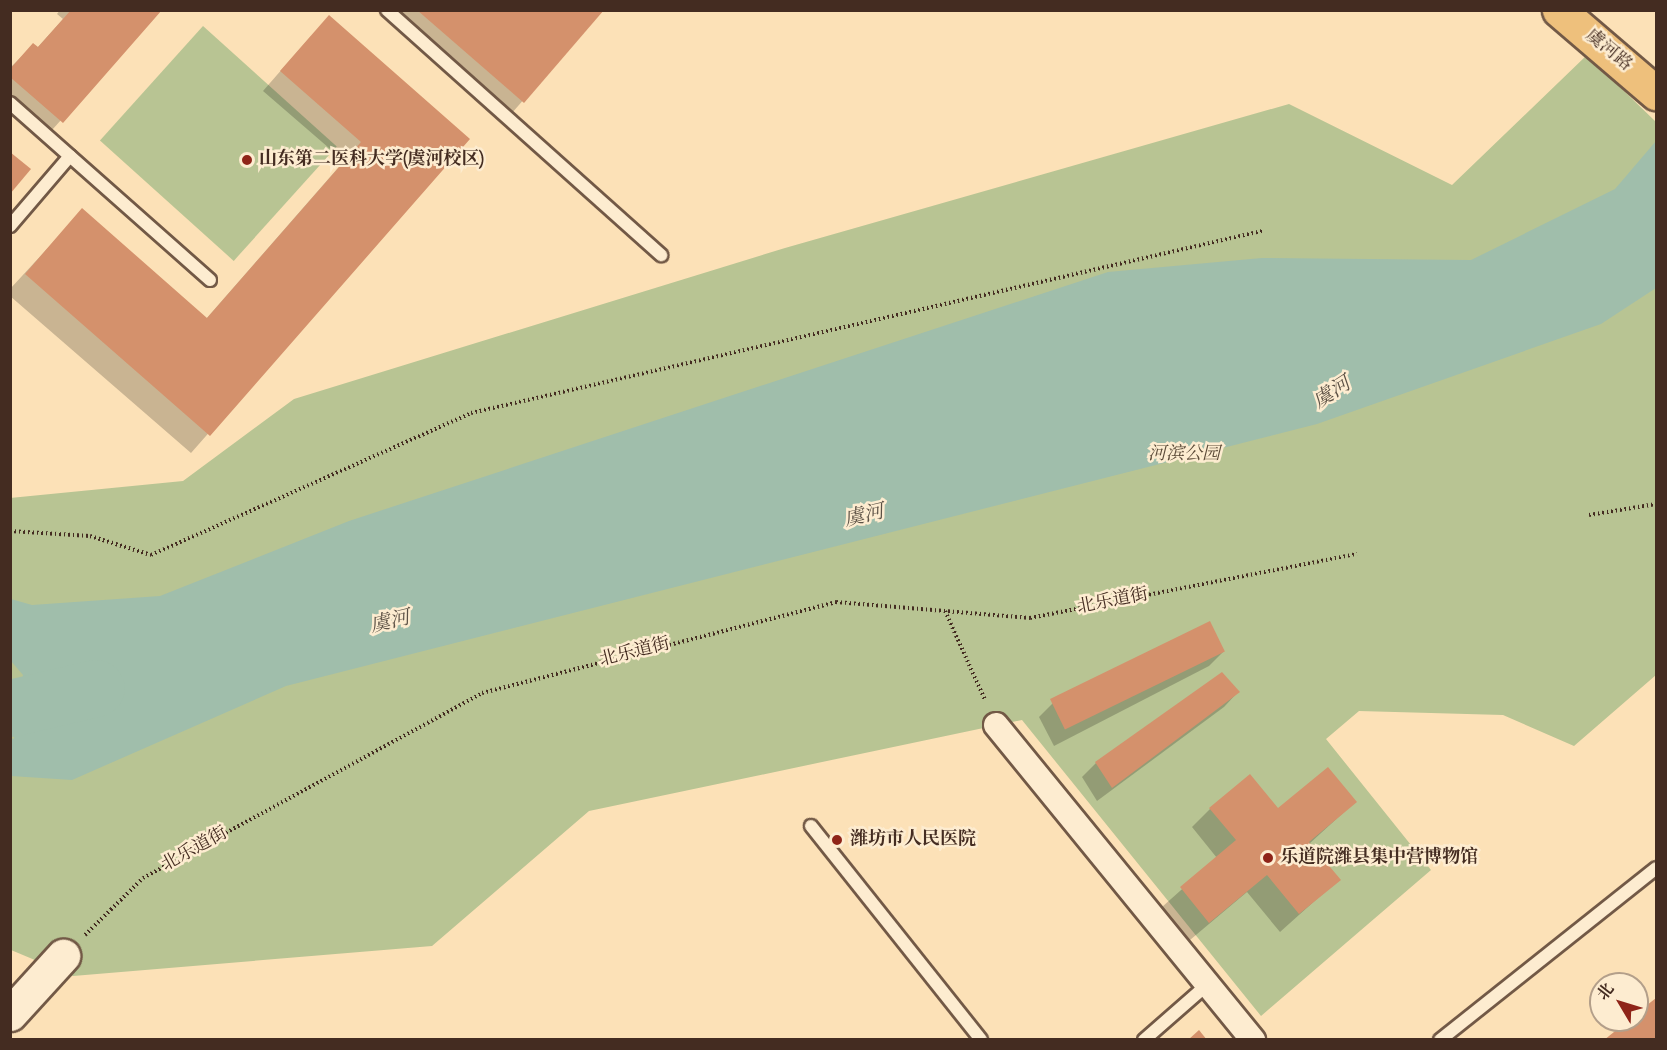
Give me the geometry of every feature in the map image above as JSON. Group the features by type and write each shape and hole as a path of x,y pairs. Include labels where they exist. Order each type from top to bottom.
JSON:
{"main road":[{"name":"虞河路","path":"1559,10 1618,58 1656,93"}],"street":[{"path":"996,725 1253,1040"},
{"path":"10,1014 63,957"}],"lane":[{"path":"387,10 661,255"},
{"path":"10,103 210,280"},
{"path":"10,226 70,156"},
{"path":"811,826 981,1040"},
{"path":"1440,1040 1656,868"},
{"path":"1144,1040 1208,984"}],"path":[{"path":"10,531 90,536 151,555 471,413 1262,231"},
{"path":"1589,515 1656,504"},
{"name":"北乐道街","path":"63,957 143,878 482,693 836,602 1030,618 1357,554"},
{"path":"944,611 996,725"}],"green space":[{"path":"203,26 337,146 234,261 100,140"},
{"name":"河滨公园","path":"1587,55 1656,122 1656,675 1574,746 1503,715 1359,711 1326,739 1431,870 1261,1016 1022,720 589,811 432,946 73,976 11,950 10,498 183,481 294,399 785,248 1289,104 1452,185"}],"water":[{"path":"1656,141 1656,288 1601,324 1317,424 286,686 72,780 11,776 11,738 14,739 23,675 11,661 11,599 32,605 160,596 349,521 1108,272 1262,258 1471,260 1615,189"}],"building":[{"path":"71,10 162,10 63,123 10,77 10,69 33,43 38,47"},
{"path":"417,10 604,10 524,103"},
{"path":"329,15 470,139 210,436 25,274 82,208 207,318 361,142 280,71"},
{"path":"10,152 31,169 10,194"},
{"path":"1210,621 1225,652 1065,730 1050,699"},
{"path":"1222,672 1240,692 1112,788 1095,762"},
{"name":"乐道院潍县集中营博物馆","path":"1328,767 1357,802 1309,842 1341,880 1299,914 1267,875 1209,923 1180,887 1236,840 1209,808 1250,774 1278,808"},
{"path":"1656,998 1656,1040 1604,1040 1614,1032 1649,1032 1649,1004"},
{"path":"1199,1030 1207,1040 1188,1040"}],"waterway":[{"name":"虞河","path":"10,708 96,688"}],"place":[{"name":"山东第二医科大学(虞河校区)","path":"247,160"},
{"name":"潍坊市人民医院","path":"837,840"},
{"name":"乐道院潍县集中营博物馆","path":"1268,858"}]}
